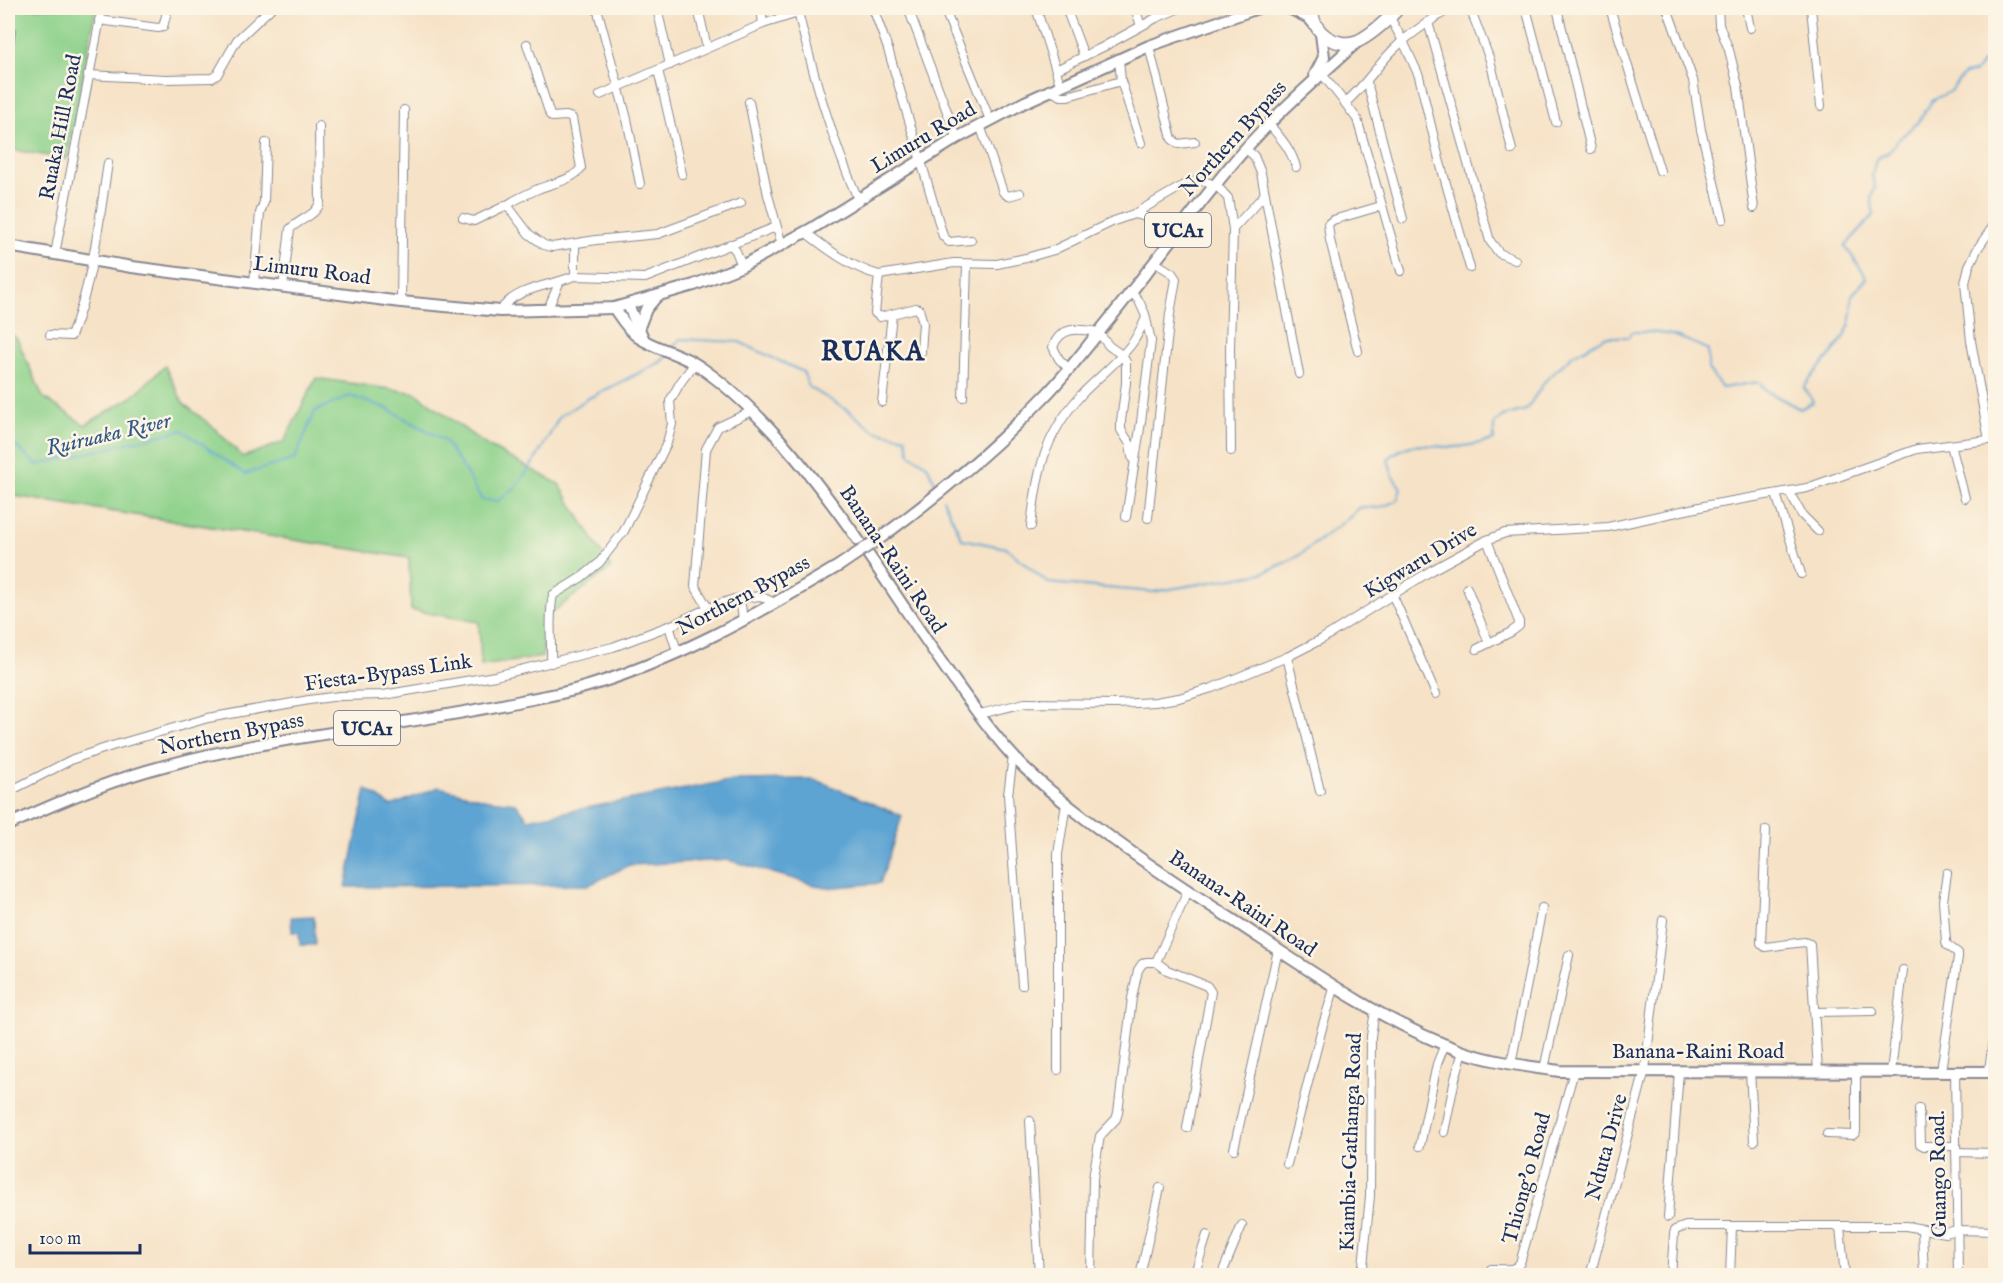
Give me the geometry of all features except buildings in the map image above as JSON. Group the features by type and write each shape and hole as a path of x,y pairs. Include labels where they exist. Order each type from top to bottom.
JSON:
{"highway":[{"name":"Northern Bypass","path":"1312,8 1318,30"},
{"name":"Northern Bypass","path":"1358,41 1396,10"},
{"path":"1318,30 1344,42 1358,41"}],"main road":[{"name":"Limuru Road","path":"8,246 92,260 400,302 500,311 614,308 694,285 742,266 805,232 957,138 1049,90 1149,46 1258,8"},
{"path":"1290,8 1309,18 1318,30"},
{"name":"Northern Bypass","path":"1317,77 1324,57 1318,30"},
{"name":"Northern Bypass","path":"8,825 92,789 164,766 264,744 461,714 578,689 677,651 775,603 840,565 883,536 980,460 1053,388 1268,123 1358,41"},
{"path":"639,327 646,309 656,297"},
{"path":"628,305 645,341"},
{"path":"614,308 629,329 645,341"},
{"name":"Banana-Raini Road","path":"645,341 695,363 725,386 779,438 831,501 935,655 1013,756 1040,783 1106,835 1188,891 1375,1011 1463,1052 1510,1064 1544,1069 1992,1072"}],"street":[{"name":"Ruaka Hill Road","path":"56,254 102,8"},
{"path":"99,20 164,27 168,8"},
{"path":"88,75 166,79 212,78 237,40 271,8"},
{"path":"597,8 619,87 640,184"},
{"path":"657,8 670,65"},
{"path":"698,8 707,48"},
{"path":"761,8 763,24"},
{"path":"873,8 888,49 919,160 945,239 949,242 971,240"},
{"path":"908,8 957,138"},
{"path":"944,8 985,123 1003,192 1008,196 1020,193"},
{"path":"1036,8 1060,85"},
{"path":"1066,8 1084,56"},
{"path":"1135,8 1141,26"},
{"path":"1056,70 1179,8"},
{"path":"1345,103 1403,41 1451,8"},
{"path":"1470,8 1490,60 1512,150"},
{"path":"1526,8 1556,122"},
{"path":"1557,8 1590,148"},
{"path":"1610,8 1660,171"},
{"path":"1667,8 1693,80 1701,130 1724,219"},
{"path":"1718,8 1719,25 1729,50 1738,86 1754,208"},
{"path":"1746,8 1750,28"},
{"path":"1811,8 1821,106"},
{"path":"600,95 798,10 814,77 845,171 858,199"},
{"path":"1396,10 1403,41 1419,76 1439,159 1470,268"},
{"path":"1428,22 1490,241 1499,253 1515,260"},
{"path":"8,50 9,28"},
{"path":"464,218 474,220 534,191 568,178 578,173 581,168 572,118 550,115 527,44"},
{"path":"1149,46 1172,139 1178,144 1195,142"},
{"path":"1119,59 1121,81 1141,142"},
{"path":"658,70 682,174"},
{"path":"1317,77 1345,103 1357,118 1401,271"},
{"path":"1049,90 1061,96 1068,96 1121,81"},
{"path":"1367,82 1403,219"},
{"path":"749,102 782,245"},
{"path":"400,302 404,110"},
{"path":"1268,123 1286,143 1296,167"},
{"path":"283,287 290,229 314,213 320,203 319,126"},
{"path":"254,283 260,213 264,202 266,142"},
{"path":"1246,149 1254,156 1258,166 1278,258 1299,374"},
{"path":"50,335 70,336 75,319 81,310 108,163"},
{"path":"805,232 855,266 879,274 928,267 997,264 1054,250 1114,221 1134,214 1189,182 1203,181 1216,185 1228,198 1233,229 1230,349 1231,450"},
{"path":"1233,229 1264,195"},
{"path":"507,205 529,234 552,248 658,234 741,203"},
{"path":"1358,351 1328,224 1333,220 1381,206"},
{"path":"1134,214 1153,222 1170,241"},
{"path":"1992,440 1971,340 1965,283 1969,266 1995,222"},
{"path":"500,311 510,300 520,294 575,276 645,278 776,227"},
{"path":"575,244 575,276"},
{"path":"730,244 736,251 742,266"},
{"path":"1148,518 1170,314 1176,279 1172,273 1154,262"},
{"path":"963,397 967,264"},
{"path":"879,274 876,313 880,317 916,308 921,311 923,323 921,352"},
{"path":"547,311 561,281"},
{"path":"1126,517 1141,422 1150,341 1146,318 1139,301 1131,291"},
{"path":"882,402 892,315"},
{"path":"1031,526 1035,486 1045,449 1053,433 1080,396 1122,356 1134,341 1146,318"},
{"path":"1069,369 1053,347 1063,333 1074,329 1098,332 1109,346 1122,356 1127,370 1121,430 1130,444 1133,465"},
{"path":"551,663 549,613 553,594 582,577 599,563 624,531 667,443 672,424 670,401 695,363"},
{"path":"708,608 695,586 706,449 720,425 736,420 752,411"},
{"name":"Kigwaru Drive","path":"980,714 1025,703 1155,702 1179,698 1212,688 1287,657 1322,639 1432,570 1487,540 1505,533 1608,527 1709,505 1789,492 1838,478 1917,449 1992,440"},
{"path":"1951,445 1965,498"},
{"path":"1789,492 1802,515 1818,531"},
{"path":"1776,494 1801,574"},
{"path":"1477,649 1516,629 1519,622 1487,540"},
{"path":"1467,588 1489,643"},
{"name":"Fiesta-Bypass Link","path":"8,792 73,759 208,718 309,700 340,696 383,695 495,676 613,647 669,626 708,608 741,598 760,596 775,603"},
{"path":"1393,596 1436,694"},
{"path":"741,598 743,620"},
{"path":"669,626 677,651"},
{"path":"1287,657 1320,792"},
{"path":"1013,756 1008,795 1022,985"},
{"path":"1058,1070 1058,854 1066,804"},
{"path":"1766,830 1761,944 1765,948 1804,942 1810,944 1818,1071"},
{"path":"1941,1071 1959,957 1946,941 1943,901 1947,873"},
{"path":"1156,962 1188,891"},
{"path":"1510,1064 1542,908"},
{"name":"Nduta Drive","path":"1590,1275 1645,1070 1664,920"},
{"path":"1234,1149 1278,950"},
{"path":"1544,1069 1569,955"},
{"path":"1091,1275 1093,1178 1100,1136 1116,1119 1118,1113 1132,998 1138,970 1146,962 1156,962 1167,970 1207,986 1211,992 1187,1128"},
{"path":"1891,1072 1903,970"},
{"path":"1287,1164 1335,986"},
{"name":"Kiambia-Gathanga Road","path":"1362,1275 1370,1196 1371,1036 1375,1011"},
{"path":"1815,1012 1874,1011"},
{"path":"1992,1072 1995,1017"},
{"path":"1420,1146 1437,1064 1445,1044"},
{"path":"1444,1132 1463,1052"},
{"name":"Thiong'o Road","path":"1490,1272 1510,1270 1520,1263 1574,1071"},
{"path":"1668,1217 1679,1071"},
{"path":"1750,1071 1754,1141"},
{"path":"1827,1134 1853,1135 1856,1132 1856,1071"},
{"name":"Guango Road.","path":"1955,1071 1958,1275"},
{"path":"1919,1109 1920,1144 1995,1153"},
{"path":"1030,1121 1039,1275"},
{"path":"1140,1275 1160,1188"},
{"path":"1221,1275 1242,1225"},
{"path":"1671,1275 1675,1230 1686,1226 1886,1226 1945,1233 1956,1230 1995,1231"},
{"path":"1730,1275 1732,1227"},
{"path":"1840,1227 1845,1275"},
{"path":"1922,1230 1924,1275"},
{"path":"1194,1275 1207,1235"}],"green space":[{"path":"8,8 96,8 67,159 8,149"},
{"path":"8,331 17,339 43,397 85,425 132,397 165,366 183,403 213,427 243,457 284,442 316,378 416,393 486,445 559,484 611,568 549,615 542,657 481,666 479,622 411,610 409,558 8,495"}],"water":[{"path":"814,779 902,816 880,883 825,888 728,860 629,865 589,885 346,887 366,789 391,806 439,787 488,800 516,803 528,819 733,780"},
{"path":"314,916 315,945 300,945 299,932 292,932 291,917"}],"waterway":[{"name":"Ruiruaka River","path":"943,499 962,539 1006,548 1048,583 1153,592 1263,573 1297,557 1360,507 1379,508 1397,501 1401,488 1393,477 1388,459 1397,452 1412,446 1456,447 1494,440 1494,424 1503,416 1526,410 1545,381 1573,355 1605,337 1629,337 1631,332 1662,333 1679,337 1708,350 1708,369 1722,388 1759,382 1767,391 1800,409 1814,402 1804,388 1844,337 1852,315 1852,295 1867,278 1845,246 1874,215 1871,198 1875,187 1872,176 1876,159 1889,152 1898,140 1918,122 1932,101 1950,91 1964,74 1975,72 1996,46"},
{"name":"Ruiruaka River","path":"672,348 680,339 739,342 803,372 809,387 847,410 875,431 906,438 910,454 927,465 937,487"},
{"name":"Ruiruaka River","path":"8,439 37,465 182,430 245,474 295,459 315,411 350,396 384,407 444,440 482,500 498,501 516,487 537,457 560,416 587,399 661,362 667,355"}],"district":[{"name":"RUAKA","path":"873,351"}]}
